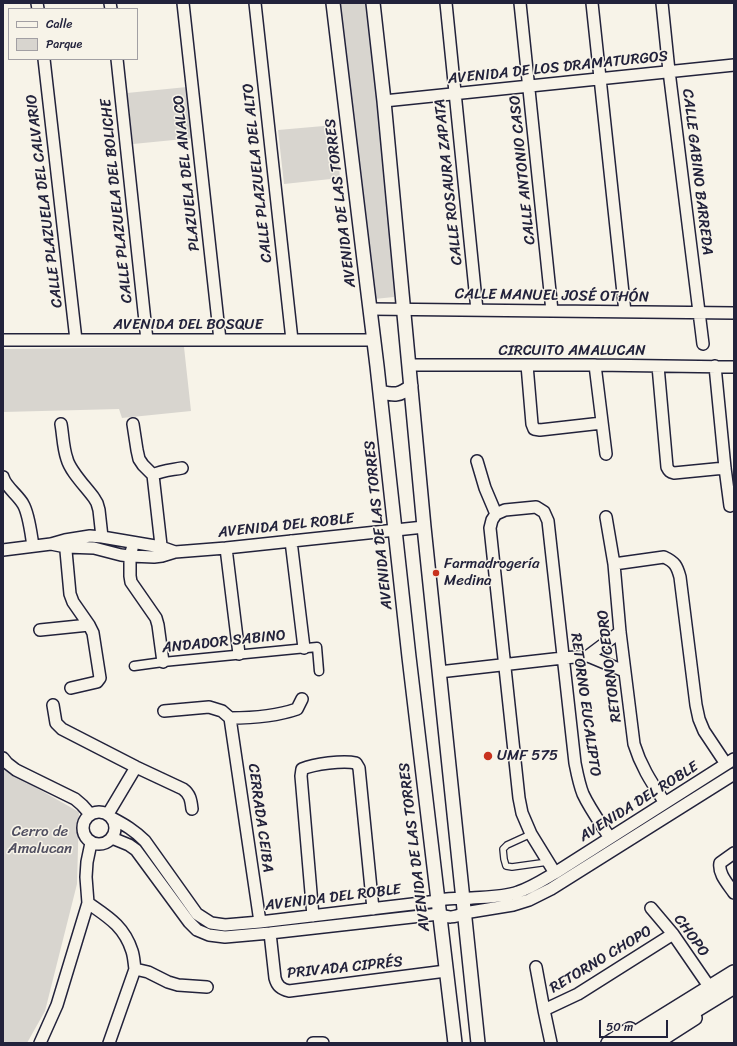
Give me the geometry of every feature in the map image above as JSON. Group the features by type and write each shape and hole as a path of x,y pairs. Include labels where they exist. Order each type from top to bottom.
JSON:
{"main road":[{"path":"621,1043 734,973"},
{"path":"641,1043 734,986"}],"street":[{"name":"PLAZUELA DEL ANALCO","path":"183,3 220,340"},
{"name":"CALLE PLAZUELA DEL ALTO","path":"254,3 292,340"},
{"name":"AVENIDA DE LAS TORRES","path":"333,3 374,340 438,907 455,1043"},
{"path":"373,3 384,101 424,527 478,1043"},
{"name":"CALLE ROSAURA ZAPATA","path":"446,3 477,310"},
{"name":"CALLE ANTONIO CASO","path":"520,3 552,311"},
{"path":"592,3 625,312"},
{"name":"CALLE GABINO BARREDA","path":"662,3 703,344"},
{"name":"CALLE PLAZUELA DEL CALVARIO","path":"44,60 76,340"},
{"name":"CALLE PLAZUELA DEL BOLICHE","path":"116,60 147,340"},
{"name":"AVENIDA DE LOS DRAMATURGOS","path":"384,101 734,65"},
{"name":"CALLE MANUEL JOSÉ OTHÓN","path":"370,309 734,313"},
{"name":"AVENIDA DEL BOSQUE","path":"3,339 374,340"},
{"name":"CIRCUITO AMALUCAN","path":"409,365 734,367"},
{"path":"527,365 532,424 534,429 540,430 602,424"},
{"path":"595,365 606,454"},
{"path":"658,366 668,470 674,473 725,468"},
{"path":"715,366 730,506"},
{"path":"380,392 398,394 411,386"},
{"path":"61,424 65,452 70,466 98,503 102,537"},
{"path":"133,424 136,450 139,459 153,476 162,552"},
{"path":"477,461 485,488 496,514 492,520 490,528 519,798 522,813 531,834 555,873"},
{"path":"153,476 162,471 182,468"},
{"path":"3,480 20,498 24,506 33,546"},
{"name":"RETORNO EUCALIPTO","path":"496,514 505,510 536,507 544,512 548,521 578,778 586,800 610,838"},
{"name":"RETORNO CEDRO","path":"606,518 614,564 624,671 634,744 638,758 665,803"},
{"name":"AVENIDA DEL ROBLE","path":"3,550 65,543 85,537 102,537 127,541 162,552 174,552 424,527"},
{"path":"127,541 132,549 125,556 131,582 156,618 163,662"},
{"path":"291,541 304,648"},
{"path":"65,543 70,594 73,602 93,633 100,678 97,682 71,688"},
{"name":"AVENIDA DEL ROBLE","path":"65,543 94,548 125,556 146,558 162,552"},
{"path":"226,548 239,654"},
{"path":"614,564 664,557 671,560 678,568 699,719 704,731 730,762"},
{"path":"40,630 89,625"},
{"path":"588,656 620,632"},
{"name":"ANDADOR SABINO","path":"134,666 317,647 320,671"},
{"path":"439,672 588,656 624,671"},
{"path":"164,711 209,707 222,711 230,718 287,712 297,709 302,699"},
{"path":"53,705 54,718 58,727 187,791 191,799 192,809"},
{"name":"CERRADA CEIBA","path":"230,718 260,922"},
{"path":"3,758 16,770 75,799 90,814"},
{"path":"313,916 301,776 302,769 309,766 349,761 356,763 359,768 374,909"},
{"name":"AVENIDA DEL ROBLE","path":"112,838 129,845 136,850 189,922 197,930 209,935 225,937 270,933 438,907 443,899 449,898 462,899 501,896 518,892 533,886 555,873 730,762"},
{"path":"110,816 136,767"},
{"name":"AVENIDA DEL ROBLE","path":"438,907 446,917 452,918 464,913 513,905 529,900 552,889 734,774"},
{"path":"102,812 110,816 115,828 112,838 99,844 91,842 86,838 82,825 90,814 102,812"},
{"name":"AVENIDA DEL ROBLE","path":"110,816 137,832 197,914 211,923 225,925 374,909 438,907"},
{"path":"40,1043 57,1005 88,903 86,877 91,842"},
{"path":"734,853 720,863 719,868 721,874 734,893"},
{"path":"88,903 113,920 121,928 128,940 135,969 109,1043"},
{"name":"CHOPO","path":"651,908 673,934 706,982"},
{"name":"PRIVADA CIPRÉS","path":"270,933 275,978 277,985 282,990 289,991 446,971"},
{"name":"RETORNO CHOPO","path":"544,1010 578,994 673,934"},
{"path":"608,1043 734,965"},
{"name":"RETORNO CHOPO","path":"536,967 551,1043"},
{"path":"135,969 148,972 168,982 178,985 207,987"},
{"path":"656,1043 734,993"},
{"path":"313,1043 323,1043"}],"lane":[{"path":"531,834 507,844 503,849 506,866 512,868 548,862"}],"green space":[{"path":"339,3 367,3 377,106 397,275 394,285 394,297 374,299"},
{"path":"187,87 194,138 133,144 127,93"},
{"path":"335,125 340,178 284,184 278,130"},
{"path":"184,347 191,411 122,418 119,409 3,412 3,349"},
{"name":"Cerro de Amalucan","path":"3,769 79,812 77,884 45,1011 27,1043 3,1043"}],"place":[{"name":"Farmadrogería Medina","path":"436,573"},
{"name":"UMF 575","path":"488,756"}]}
